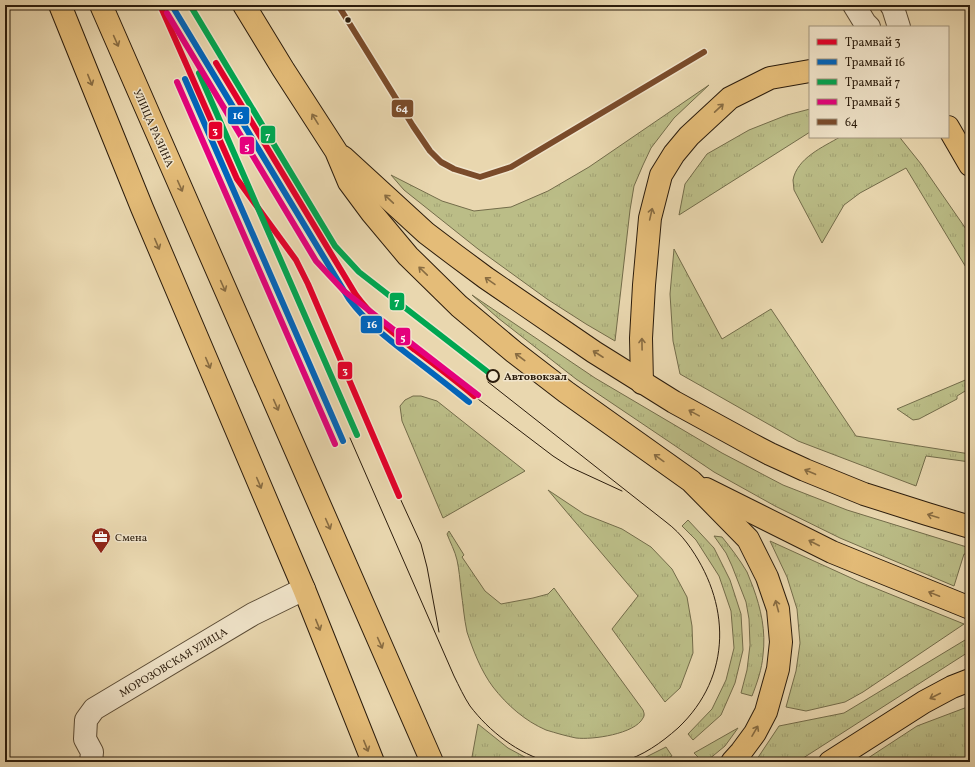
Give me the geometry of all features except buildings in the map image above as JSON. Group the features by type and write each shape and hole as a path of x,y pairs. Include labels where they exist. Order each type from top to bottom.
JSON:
{"main road":[{"path":"60,5 142,208 304,589 373,762"},
{"name":"УЛИЦА РАЗИНА","path":"101,5 432,762"},
{"path":"244,5 336,151 349,182 372,213 408,256 459,306 514,352 566,392 691,481 832,552 970,608"},
{"path":"642,383 641,338 650,218 661,175 674,154 689,136 730,98 770,78 809,71"},
{"path":"949,129 970,165"},
{"path":"336,151 426,233 455,255 594,352 674,402 770,454 805,470 864,494 970,527"},
{"path":"691,481 748,539 767,577 778,609 782,642 778,669 766,712 755,733 732,762"},
{"path":"830,762 924,702 952,687 970,680"}],"street":[{"path":"854,5 868,26"},
{"path":"891,5 899,26"},
{"name":"МОРОЗОВСКАЯ УЛИЦА","path":"91,762 92,752 85,739 86,720 94,709 253,614 304,589"}],"green space":[{"path":"709,85 674,118 651,148 634,186 615,341 547,299 478,249 404,190 391,175 442,201 474,211 511,207 548,191 589,167"},
{"path":"809,109 809,133 679,215 685,184 707,154 749,130 787,115"},
{"path":"838,138 900,138 921,164 966,229 970,237 970,274 906,168 860,193 844,205 822,243 794,190 793,180 795,172 805,159"},
{"path":"674,249 722,339 771,309 856,436 970,454 970,462 926,456 916,486 798,441 680,374 673,341 670,294"},
{"path":"472,295 595,378 722,453 783,485 847,510 970,548 970,555 964,554 954,586 840,538 775,506 714,472 576,379 498,318"},
{"path":"970,378 970,388 957,396 957,399 919,419 913,420 897,409"},
{"path":"413,396 421,396 437,401 525,471 443,518 402,421 400,406 405,400"},
{"path":"548,490 584,514 622,529 651,547 672,569 687,597 692,626 693,653 680,688 665,702 612,629 638,596"},
{"path":"688,520 714,548 730,580 741,614 743,650 735,683 721,715 693,740 688,734 712,709 726,680 734,648 731,611 719,576 696,540 682,526"},
{"path":"449,531 464,555 462,557 485,591 501,604 548,594 554,588 643,710 644,716 638,724 623,732 612,735 592,738 576,738 546,730 538,726 517,712 504,700 493,687 481,667 467,632 458,563 447,534"},
{"path":"714,536 722,537 747,572 760,612 764,646 760,671 752,696 741,693 747,670 750,645 749,619 746,602 726,553"},
{"path":"770,541 860,582 964,624 863,692 845,702 806,711 786,707 796,671 800,643 797,609 787,577"},
{"path":"970,637 970,651 797,762 755,762 779,726 844,713"},
{"path":"970,706 970,762 862,762 917,726"},
{"path":"478,724 508,748 534,762 475,762 472,757"},
{"path":"738,728 725,746 708,760 701,760 694,753"},
{"path":"666,747 672,756 661,762 636,762"}],"tram line":[{"name":"3","path":"160,5 237,179 296,260 308,284 399,496"},
{"name":"7","path":"190,5 335,246 359,272 493,376"},
{"name":"16","path":"174,9 349,299 370,323 386,337 469,402"},
{"name":"5","path":"167,13 316,261 344,291 478,395"},
{"name":"3","path":"216,63 362,303 391,331 474,396"},
{"name":"7","path":"199,73 357,435"},
{"name":"16","path":"185,79 343,441"},
{"name":"5","path":"177,82 335,444"},
{"path":"488,382 675,529 687,543 702,566 712,589 718,614 720,638 717,662 709,685 696,708 678,728 651,748 637,756 621,762"},
{"path":"474,396 553,456 570,467 622,491"},
{"path":"350,438 454,676 468,703 495,733 526,753 549,762"},
{"path":"399,496 421,544 427,567 439,632"}],"transit line":[{"name":"64","path":"338,5 430,151 441,162 454,169 480,177 511,167 704,52"}],"place":[{"name":"Автовокзал","path":"493,376"},
{"name":"Смена","path":"101,554"}]}
